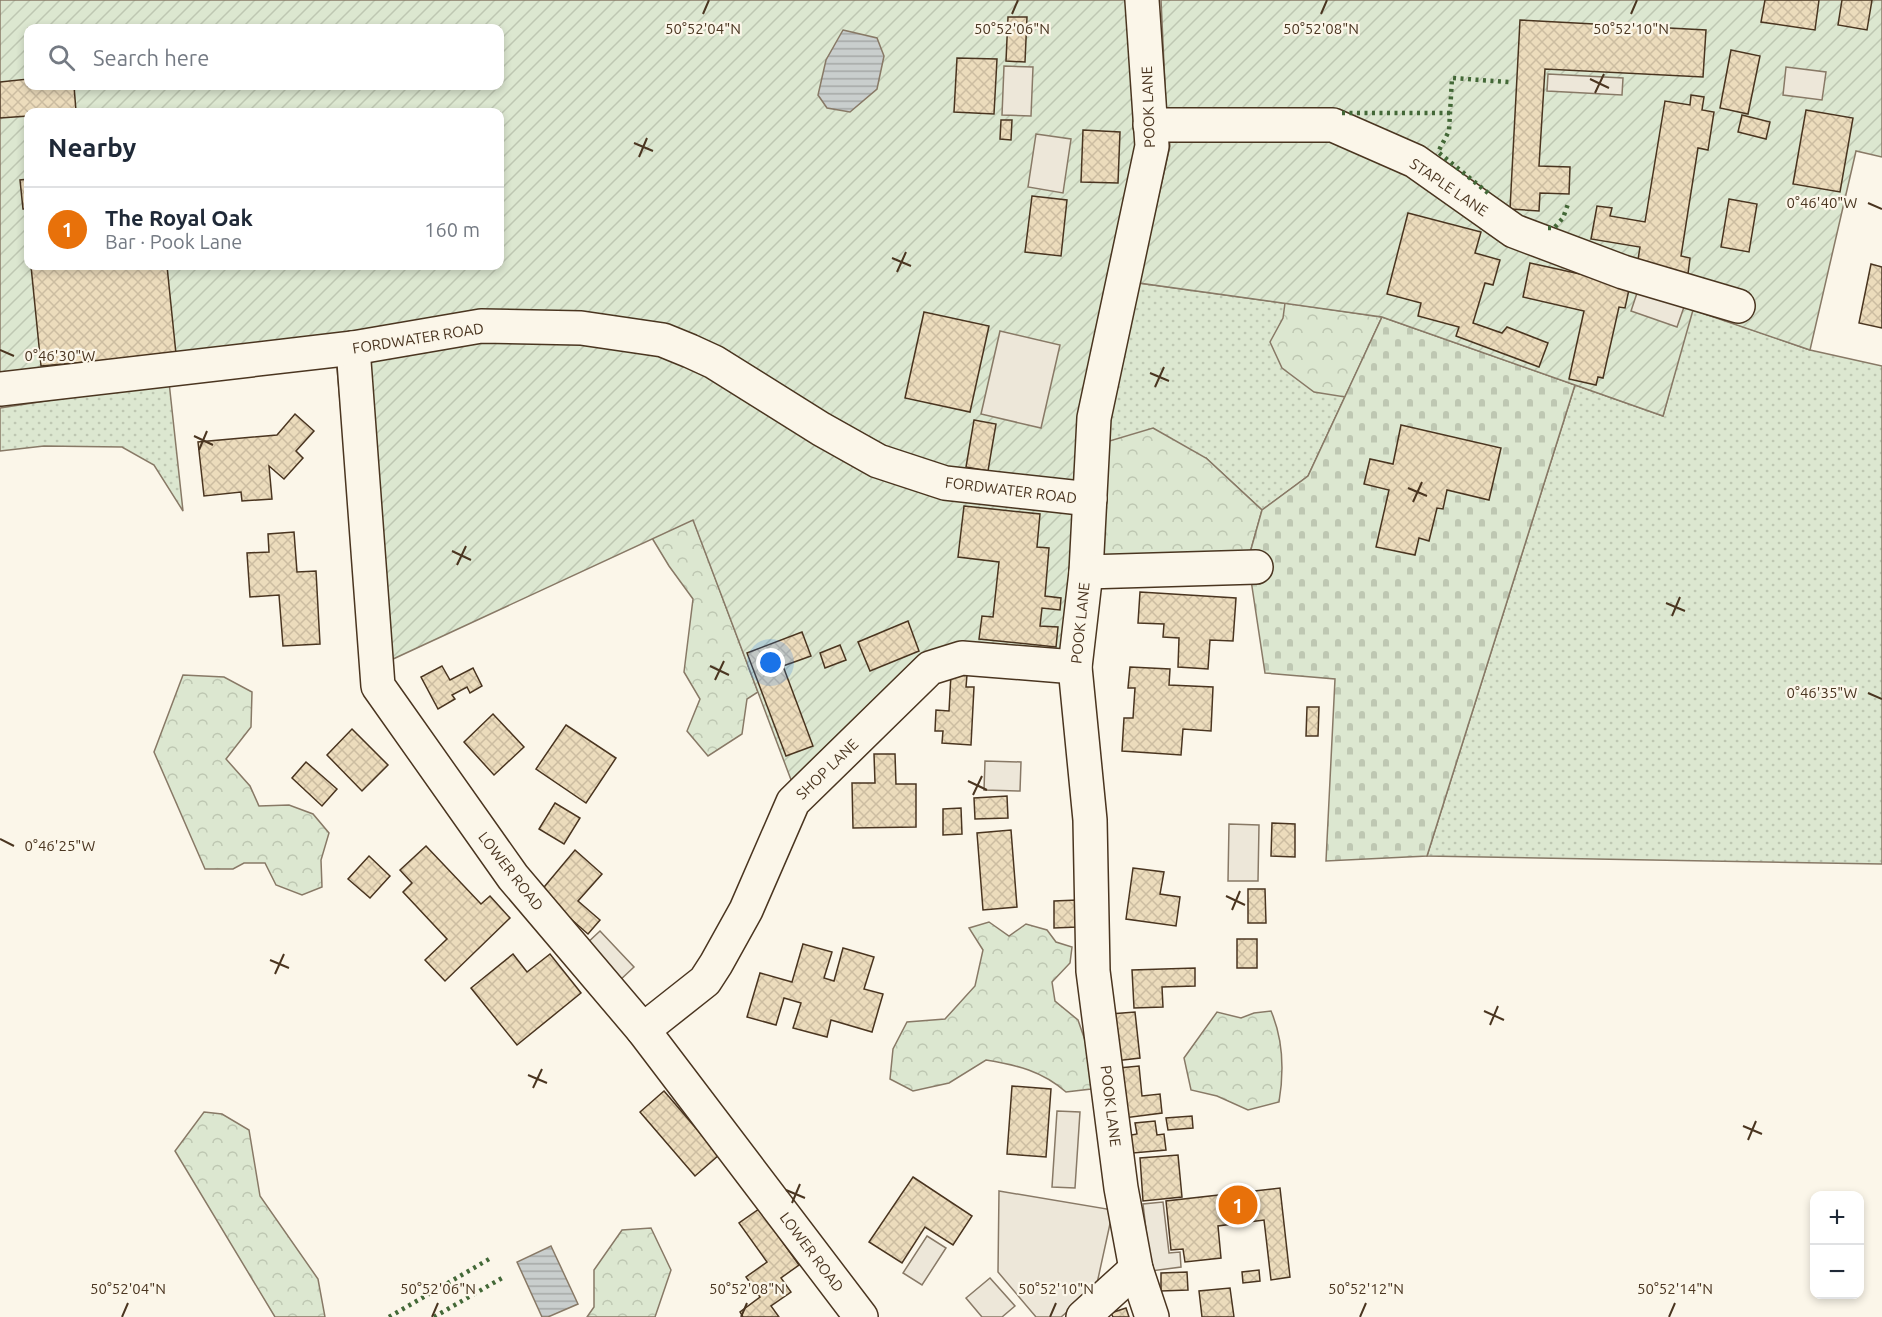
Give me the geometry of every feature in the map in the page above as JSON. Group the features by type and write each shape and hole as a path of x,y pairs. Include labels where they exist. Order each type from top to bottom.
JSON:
{"street":[{"name":"POOK LANE","path":"1142,0 1152,146 1094,418 1086,572 1075,667 1090,820 1093,971 1121,1188 1136,1269 1152,1317"},
{"name":"STAPLE LANE","path":"1150,125 1333,124 1415,161 1514,231 1623,272 1738,306"},
{"name":"FORDWATER ROAD","path":"0,390 353,348 481,326 580,328 663,340 714,362 821,429 878,461 945,483 1090,499"},
{"name":"LOWER ROAD","path":"353,348 378,686 513,877 643,1030 861,1317"},
{"path":"1086,572 1256,567"},
{"name":"SHOP LANE","path":"643,1030 705,981 746,910 793,802 930,668 962,658 1075,667"},
{"path":"1083,1317 1136,1269"}],"green space":[{"path":"0,0 1132,0 1144,145 1069,661 962,654 796,793 693,520 365,672 336,358 0,375"},
{"path":"1161,0 1882,0 1882,157 1856,151 1810,350 1693,310 1663,416 1382,317 1139,283 1170,146"},
{"path":"1139,283 1382,317 1308,476 1262,510 1206,458 1106,442"},
{"path":"1285,303 1382,317 1345,397 1314,392 1282,368 1270,342 1283,318"},
{"path":"1692,309 1810,350 1882,366 1882,864 1427,856 1575,385 1663,416"},
{"path":"1382,317 1575,385 1427,856 1326,861 1335,679 1265,673 1248,560 1262,510 1308,476"},
{"path":"169,382 183,511 154,465 122,447 44,446 0,451 0,408"},
{"path":"1153,428 1206,458 1262,510 1248,560 1097,558 1106,442"},
{"path":"693,519 758,692 747,699 742,734 708,756 687,731 700,699 684,672 693,599 652,538"},
{"path":"183,675 224,677 252,692 251,727 226,759 250,786 259,806 289,805 313,814 329,833 321,860 322,887 302,895 276,885 265,863 244,863 233,869 205,869 154,752"},
{"path":"989,922 1009,936 1026,924 1047,930 1056,942 1072,947 1070,963 1052,982 1055,1001 1078,1020 1088,1049 1091,1089 1066,1092 1048,1079 1029,1070 986,1060 949,1083 913,1091 890,1079 893,1049 907,1022 945,1019 975,986 983,950 969,928"},
{"path":"1271,1011 1278,1033 1281,1056 1282,1079 1279,1102 1248,1110 1217,1096 1191,1090 1184,1058 1217,1012 1241,1018 1254,1013"},
{"path":"204,1112 222,1114 249,1130 260,1196 318,1279 325,1317 275,1317 175,1151"},
{"path":"651,1228 671,1270 655,1317 587,1317 594,1307 594,1270 622,1230"}],"shaded area":[{"path":"843,30 877,38 884,56 877,89 850,112 827,108 818,95 826,60"},
{"path":"1004,66 1033,67 1031,116 1002,115"},
{"path":"1786,67 1826,72 1822,100 1783,95"},
{"path":"1548,74 1623,78 1622,95 1547,91"},
{"path":"1036,134 1071,139 1063,193 1028,187"},
{"path":"1638,290 1684,307 1677,327 1631,311"},
{"path":"1000,331 1060,345 1041,428 981,414"},
{"path":"985,761 1021,762 1020,791 984,790"},
{"path":"1229,824 1259,825 1258,881 1228,881"},
{"path":"600,931 634,967 618,982 584,946"},
{"path":"1057,1111 1080,1112 1075,1188 1052,1187"},
{"path":"999,1191 1113,1210 1096,1288 1061,1317 1036,1317 998,1272"},
{"path":"1163,1202 1169,1253 1180,1252 1181,1267 1151,1271 1143,1204"},
{"path":"927,1236 946,1248 922,1285 903,1273"},
{"path":"551,1246 578,1304 548,1317 542,1317 517,1262"},
{"path":"990,1278 1015,1306 1002,1317 982,1317 966,1298"}],"building":[{"path":"1765,0 1819,0 1815,30 1761,22"},
{"path":"1842,0 1872,0 1867,30 1838,25"},
{"path":"1008,17 1027,17 1025,62 1006,61"},
{"path":"1520,20 1706,30 1703,77 1545,69 1539,166 1570,167 1569,194 1540,193 1539,211 1510,209"},
{"path":"1731,50 1760,56 1748,114 1720,108"},
{"path":"957,58 997,59 994,114 954,112"},
{"path":"24,79 24,90 74,90 76,108 24,108 24,116 0,118 0,82"},
{"path":"1691,95 1704,97 1702,110 1714,112 1708,150 1698,148 1681,256 1690,258 1688,274 1637,266 1640,247 1591,239 1597,206 1612,208 1610,216 1645,222 1665,101 1690,105"},
{"path":"1806,110 1853,118 1840,192 1793,184"},
{"path":"1742,115 1770,122 1766,139 1738,132"},
{"path":"1001,120 1012,120 1011,140 1000,139"},
{"path":"1083,130 1120,132 1118,183 1081,182"},
{"path":"20,180 24,180 24,209 23,209"},
{"path":"1032,196 1067,200 1061,256 1025,252"},
{"path":"1729,199 1757,204 1749,252 1721,247"},
{"path":"1408,213 1481,232 1475,253 1500,260 1493,285 1485,283 1473,323 1502,333 1507,327 1548,343 1539,367 1456,336 1459,327 1418,316 1421,303 1387,294"},
{"path":"1530,263 1630,285 1625,308 1619,307 1603,378 1598,377 1596,385 1569,379 1584,311 1523,297"},
{"path":"1871,264 1882,267 1882,328 1859,323"},
{"path":"31,270 167,270 176,354 41,366"},
{"path":"924,312 989,326 970,412 905,398"},
{"path":"295,414 314,431 296,451 303,458 284,479 269,466 272,499 242,501 241,492 204,496 198,442 277,435"},
{"path":"974,420 996,424 988,471 966,467"},
{"path":"1401,425 1501,448 1489,500 1447,490 1443,509 1437,508 1429,541 1419,538 1415,555 1376,547 1389,490 1364,484 1370,459 1393,464"},
{"path":"964,506 1040,514 1037,547 1049,548 1045,596 1061,598 1060,610 1042,608 1040,626 1058,627 1056,647 979,639 982,616 993,617 999,562 958,557"},
{"path":"294,532 297,572 316,571 320,644 283,646 279,595 250,597 247,553 269,552 268,534"},
{"path":"1140,592 1236,598 1233,641 1210,640 1208,669 1178,667 1179,638 1163,637 1164,624 1138,623"},
{"path":"908,621 919,651 870,671 858,642"},
{"path":"802,632 811,656 783,666 813,746 786,756 747,653"},
{"path":"840,645 846,660 825,668 820,653"},
{"path":"442,666 450,680 473,668 482,686 470,693 467,687 452,695 455,699 438,709 421,677"},
{"path":"1130,667 1170,669 1169,685 1213,687 1211,731 1183,729 1181,755 1122,751 1124,718 1133,718 1135,688 1128,688"},
{"path":"951,674 967,675 966,687 974,687 971,745 942,743 943,731 935,731 936,710 949,711"},
{"path":"1307,707 1319,707 1318,736 1306,736"},
{"path":"493,714 524,747 494,775 464,742"},
{"path":"566,725 616,758 586,803 536,769"},
{"path":"352,729 388,765 362,791 327,755"},
{"path":"874,754 895,754 896,784 916,784 916,827 853,828 852,783 875,783"},
{"path":"306,762 337,789 322,806 292,778"},
{"path":"1007,796 1008,818 975,819 974,798"},
{"path":"555,803 580,818 564,844 539,829"},
{"path":"961,808 962,834 943,835 943,809"},
{"path":"1272,823 1295,824 1295,857 1271,856"},
{"path":"1011,830 1017,907 983,910 977,833"},
{"path":"426,846 481,904 490,896 510,918 445,981 425,960 447,939 403,892 412,883 400,870"},
{"path":"575,850 602,874 578,901 600,920 588,934 540,892"},
{"path":"369,856 390,876 370,898 348,879"},
{"path":"1133,868 1164,872 1160,894 1180,897 1176,926 1126,919"},
{"path":"1248,889 1265,889 1266,923 1248,923"},
{"path":"1077,900 1078,927 1054,928 1054,901"},
{"path":"1237,939 1257,939 1257,968 1237,968"},
{"path":"803,944 832,952 824,978 834,981 843,948 874,957 864,989 883,994 872,1032 831,1020 827,1037 793,1028 801,1003 784,998 776,1025 747,1017 760,973 792,982"},
{"path":"513,954 527,972 550,954 581,993 517,1045 471,988"},
{"path":"1195,968 1195,986 1162,987 1163,1007 1134,1008 1132,970"},
{"path":"1135,1012 1140,1058 1115,1061 1110,1014"},
{"path":"1139,1066 1142,1096 1160,1094 1162,1113 1124,1118 1119,1068"},
{"path":"1012,1086 1051,1089 1046,1157 1007,1154"},
{"path":"664,1091 719,1155 695,1176 640,1112"},
{"path":"1192,1116 1193,1128 1168,1130 1166,1118"},
{"path":"1155,1121 1157,1135 1164,1134 1166,1150 1133,1153 1131,1135 1137,1134 1135,1123"},
{"path":"1178,1155 1182,1197 1143,1201 1140,1158"},
{"path":"913,1177 972,1216 953,1245 925,1227 902,1263 869,1242"},
{"path":"1280,1188 1290,1277 1271,1280 1264,1220 1218,1226 1221,1258 1185,1262 1183,1249 1171,1250 1166,1201"},
{"path":"759,1209 799,1265 781,1278 791,1292 771,1306 779,1317 743,1317 740,1312 760,1297 746,1277 767,1262 739,1223"},
{"path":"1259,1270 1260,1281 1243,1283 1242,1272"},
{"path":"1187,1272 1188,1290 1161,1291 1161,1273"},
{"path":"1230,1288 1234,1317 1202,1317 1199,1291"},
{"path":"1126,1308 1129,1317 1113,1317 1111,1313"}],"hedge":[{"path":"1488,193 1438,152 1449,131 1452,78 1509,82"},
{"path":"1342,113 1450,113"},
{"path":"1548,228 1554,228 1563,218 1569,201"},
{"path":"389,1317 491,1258"},
{"path":"434,1317 502,1278"}],"place":[{"name":"The Royal Oak","path":"1238,1205"}]}
